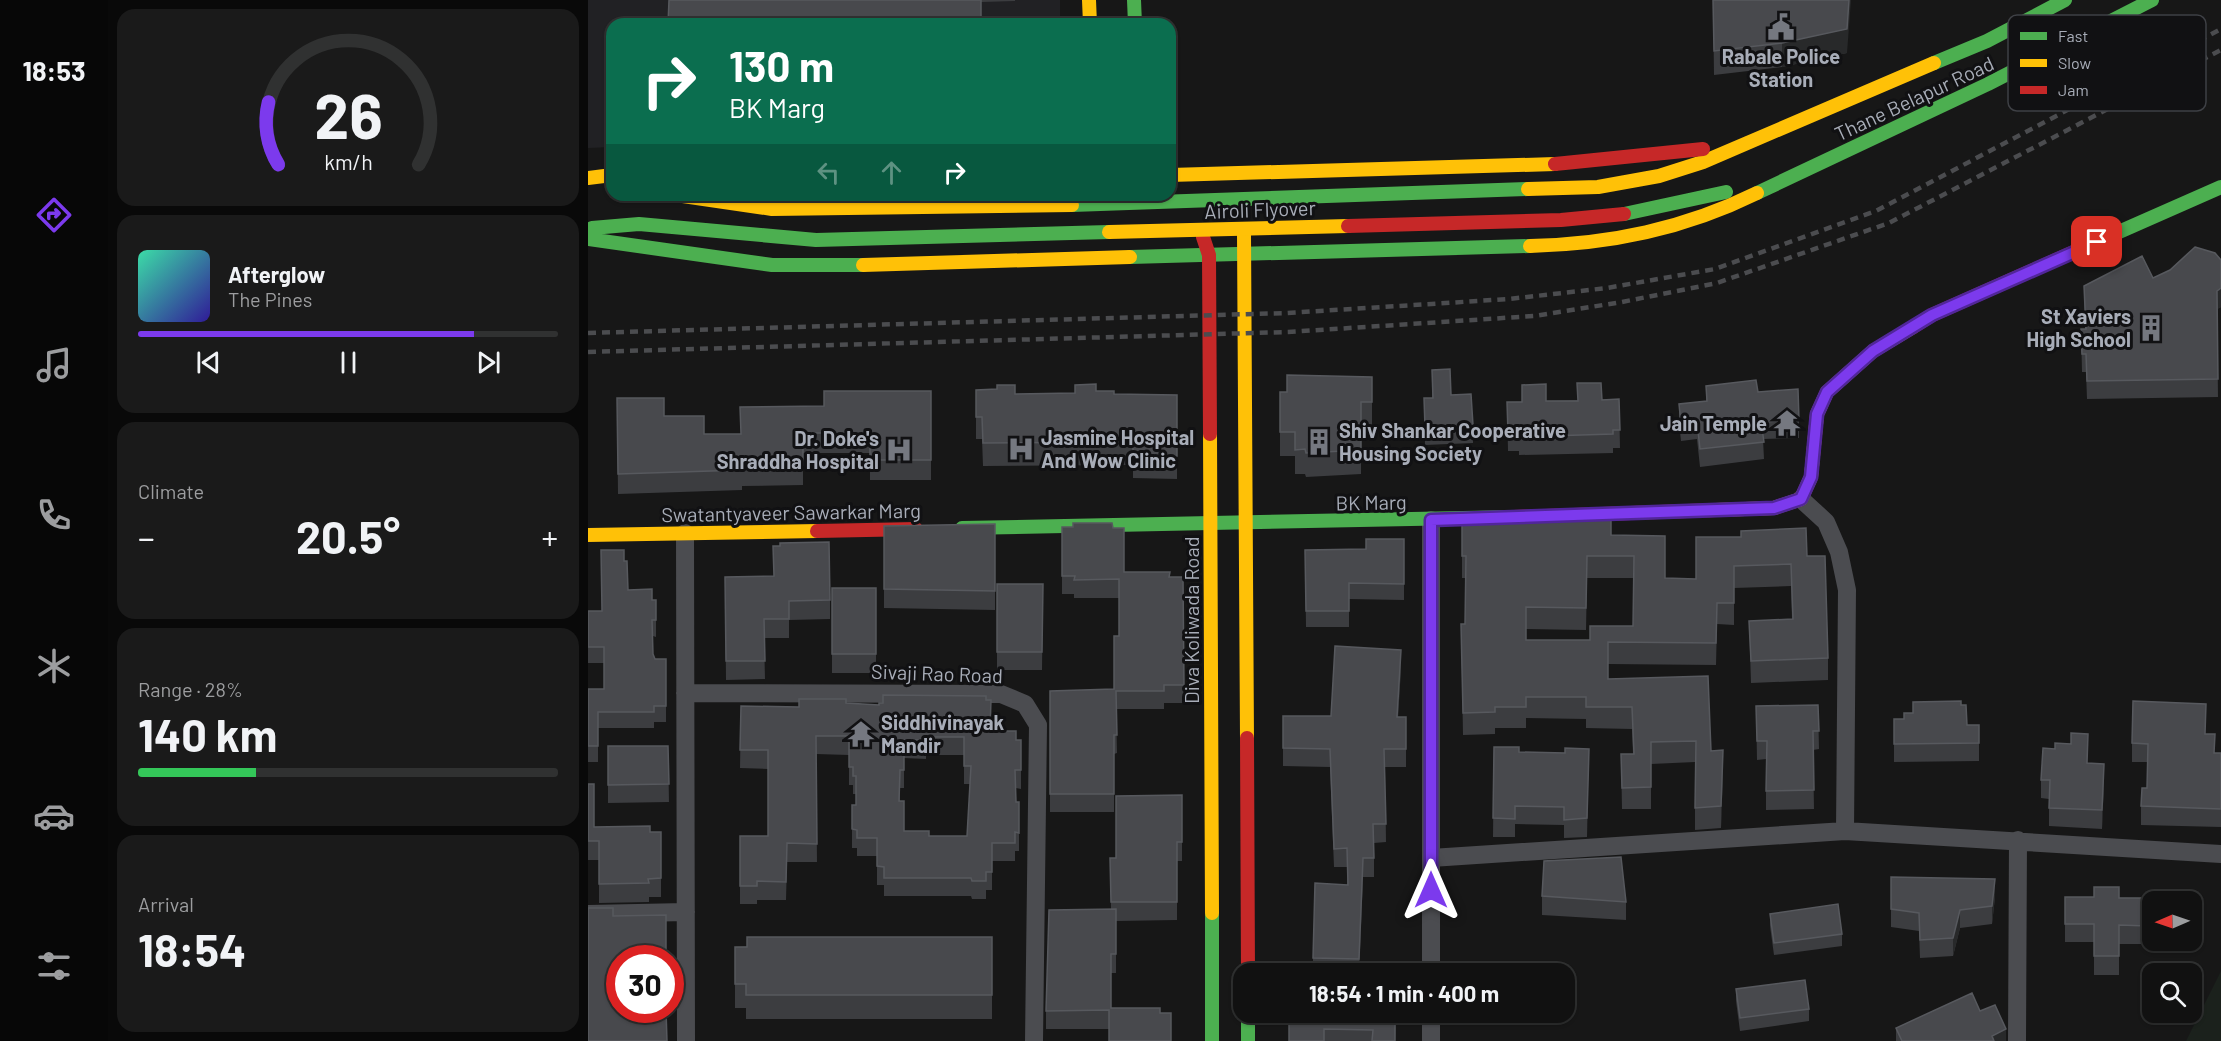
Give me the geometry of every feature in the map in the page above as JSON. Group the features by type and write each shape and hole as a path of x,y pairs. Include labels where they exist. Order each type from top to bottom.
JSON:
{"main road":[{"path":"1089,0 1090,18"},
{"path":"1134,0 1135,18"},
{"name":"Thane Belapur Road","path":"2036,15 2065,0"},
{"name":"Thane Belapur Road","path":"2124,15 2152,0"},
{"name":"Thane Belapur Road","path":"1768,134 2008,30"},
{"name":"Thane Belapur Road","path":"1785,177 2008,76"},
{"path":"717,201 772,209 814,210 1190,202 1243,198 1598,188 1659,176 1692,166 1768,134"},
{"name":"Airoli Flyover","path":"1176,175 1559,164 1618,160 1699,150 1768,134"},
{"path":"588,178 606,176"},
{"path":"588,239 772,265 1551,246 1603,242 1668,227 1717,212 1785,177"},
{"name":"Airoli Flyover","path":"588,228 636,224 699,228 772,239 816,240 1562,220 1624,214 1785,177"},
{"path":"1801,499 1811,477 1817,414 1827,392 1873,351 1932,315 2221,187"},
{"path":"588,189 606,190"},
{"path":"1176,193 1190,202"},
{"path":"1243,198 1248,963"},
{"name":"Diva Koliwada Road","path":"1190,202 1209,255 1212,1041"},
{"name":"BK Marg","path":"1246,523 1431,520 1774,508 1801,499"},
{"path":"953,528 1246,523"},
{"name":"Swatantyaveer Sawarkar Marg","path":"588,535 929,529"},
{"path":"1248,1023 1248,1041"}],"street":[{"path":"1801,499 1826,522 1839,552 1847,590 1845,831"},
{"path":"1431,520 1431,963"},
{"path":"685,533 686,1041"},
{"name":"Sivaji Rao Road","path":"686,693 1001,694 1026,704 1038,725 1034,1041"},
{"path":"1431,858 1845,831 2221,854"},
{"path":"2017,1041 2018,840"},
{"path":"588,914 686,912"},
{"path":"1431,1023 1431,1041"}],"shaded area":[{"path":"588,0 1060,0 1060,18 606,18 606,147 588,148"},
{"path":"2221,971 2221,1041 2186,1041 2195,1023 2202,1023 2202,1009"}],"building":[{"path":"669,0 981,0 981,18 668,18"},
{"name":"Rabale Police Station","path":"1713,0 1849,0 1847,29 1782,43 1714,51"},
{"name":"St Xaviers High School","path":"2195,247 2215,253 2221,260 2221,288 2217,291 2218,379 2087,381 2086,354 2082,354 2081,329 2086,329 2084,286 2142,256 2153,278 2170,270"},
{"path":"1450,369 1451,395 1471,394 1473,425 1425,427 1424,398 1433,398 1432,370"},
{"name":"Shiv Shankar Cooperative Housing Society","path":"1287,375 1372,377 1372,402 1361,402 1361,450 1306,453 1305,449 1295,450 1295,432 1280,432 1280,392 1287,392"},
{"path":"1756,380 1758,392 1798,389 1799,420 1761,422 1764,442 1700,449 1697,422 1681,424 1679,404 1707,401 1706,386"},
{"path":"1577,383 1601,383 1602,400 1619,399 1620,430 1613,430 1613,434 1519,437 1519,433 1508,433 1507,402 1522,402 1522,385 1546,384 1546,401 1578,401"},
{"path":"1096,384 1096,391 1114,391 1114,394 1177,395 1177,456 1133,456 1133,442 983,443 982,417 976,417 976,390 997,389 997,385 1015,385 1015,394 1075,393 1075,385"},
{"path":"824,391 931,391 931,460 870,460 870,433 803,433 803,465 742,466 742,470 618,474 617,398 664,398 664,416 704,416 704,434 741,434 740,407 824,406"},
{"path":"1462,516 1611,516 1611,535 1665,536 1665,578 1696,579 1696,537 1741,537 1741,531 1806,528 1807,556 1825,556 1828,658 1751,661 1749,621 1793,619 1791,564 1734,566 1734,603 1717,603 1716,643 1608,642 1608,679 1708,676 1711,751 1723,750 1721,806 1695,808 1696,741 1651,742 1651,787 1622,788 1621,754 1634,754 1632,707 1586,707 1586,697 1526,697 1526,707 1495,707 1495,712 1463,713 1461,624 1465,624 1466,556 1462,556","holes":["1587,556 1634,556 1633,626 1590,626 1590,640 1526,640 1526,607 1586,608"]},
{"path":"1073,523 1112,523 1113,528 1124,528 1124,572 1170,572 1169,577 1183,577 1184,685 1164,685 1164,691 1116,691 1117,735 1114,735 1114,794 1050,794 1050,691 1114,689 1114,636 1119,636 1119,579 1074,580 1075,576 1062,576 1062,527 1073,527"},
{"path":"995,524 995,591 884,589 884,526"},
{"path":"1366,539 1404,539 1404,584 1349,583 1349,611 1306,611 1305,550 1366,549"},
{"path":"829,542 830,600 789,601 789,619 764,619 765,661 726,661 725,577 774,576 773,546 780,546 780,543"},
{"path":"601,550 624,550 624,561 627,561 628,590 652,589 652,600 656,600 656,620 652,620 653,654 655,659 666,659 666,706 654,706 654,712 598,712 598,746 588,746 588,689 604,689 604,647 588,647 588,611 602,611"},
{"path":"997,584 1043,584 1042,652 997,652"},
{"path":"832,588 876,588 876,654 832,654"},
{"path":"1335,646 1401,650 1397,717 1406,717 1406,749 1384,749 1386,824 1373,824 1374,858 1363,858 1359,959 1313,958 1315,883 1348,885 1347,848 1334,849 1330,749 1283,748 1283,716 1331,716"},
{"path":"883,695 986,696 986,700 991,700 990,731 1016,731 1016,740 1021,740 1021,770 1015,770 1016,802 1019,802 1019,833 1015,832 1015,843 992,843 992,872 986,872 986,881 972,881 971,878 884,878 884,867 877,866 877,838 857,838 857,830 852,829 852,805 856,805 856,776 853,776 853,767 849,767 849,736 816,736 817,844 787,843 786,882 757,881 757,886 740,886 740,836 768,836 768,750 740,750 741,706 799,707 799,699 846,699 846,703 879,705 883,703","holes":["926,737 964,737 964,766 971,766 967,836 929,836 929,831 904,831 904,801 899,801 900,770 904,770 904,740 926,740"]},
{"path":"1961,701 1961,705 1966,705 1967,725 1979,725 1979,743 1894,744 1894,719 1904,719 1904,713 1913,713 1913,702"},
{"path":"2133,701 2206,704 2205,734 2215,734 2214,753 2221,753 2221,809 2141,806 2142,788 2147,788 2148,744 2132,743"},
{"path":"1818,705 1819,731 1813,731 1814,790 1766,791 1767,741 1757,741 1756,706"},
{"path":"2071,733 2088,734 2087,763 2104,764 2102,810 2049,808 2050,780 2041,780 2043,748 2055,749 2055,743 2071,744"},
{"path":"608,746 668,746 669,784 608,785"},
{"path":"1494,747 1519,747 1519,752 1565,753 1565,748 1589,749 1587,818 1564,820 1564,807 1515,806 1515,819 1493,818"},
{"path":"588,784 594,784 594,827 650,826 650,832 661,832 661,878 648,879 649,883 599,884 599,841 588,841"},
{"path":"1182,795 1182,842 1177,842 1177,902 1111,902 1110,858 1116,858 1116,796"},
{"path":"1621,857 1626,902 1542,896 1544,861"},
{"path":"1891,877 1995,879 1992,906 1960,910 1953,938 1920,940 1919,913 1891,909"},
{"path":"2094,887 2119,887 2119,898 2142,898 2142,926 2119,925 2119,956 2094,956 2094,924 2065,924 2065,897 2094,897"},
{"path":"1838,904 1842,934 1774,943 1770,914"},
{"path":"588,908 613,908 613,916 666,915 666,945 606,945 606,1023 666,1023 667,1041 588,1041"},
{"path":"1116,909 1116,954 1111,954 1111,1008 1160,1008 1160,1013 1171,1013 1171,1041 1109,1041 1109,1010 1046,1011 1049,910"},
{"path":"747,937 992,937 992,995 746,995 746,984 735,984 735,947 747,947"},
{"path":"1805,980 1809,1009 1740,1018 1736,989"},
{"path":"1972,993 1980,1011 1995,1005 2006,1029 1992,1036 1994,1041 1902,1041 1896,1028"},
{"path":"1289,1023 1395,1023 1395,1041 1372,1041 1373,1030 1324,1029 1324,1041 1289,1041"}],"railway":[{"path":"2206,37 2221,29"},
{"path":"2206,58 2221,50"},
{"path":"588,333 1287,313 1509,299 1607,288 1715,269 1876,211 2066,111"},
{"path":"588,352 1288,332 1534,316 1622,302 1717,283 1889,223 2104,111"}],"traffic: fast":[{"path":"1134,0 1135,18"},
{"path":"2036,15 2065,0"},
{"path":"2123,15 2152,0"},
{"path":"1934,63 2008,30"},
{"path":"1757,193 2008,74"},
{"path":"2103,239 2221,187"},
{"path":"1072,205 1528,189"},
{"path":"1624,214 1726,192"},
{"path":"592,228 639,224 816,240 1109,232"},
{"path":"588,239 772,265 863,265"},
{"path":"1130,257 1530,246"},
{"path":"962,528 1514,517"},
{"path":"1212,913 1212,1041"},
{"path":"1248,1023 1248,1041"}],"traffic: slow":[{"path":"1089,0 1090,18"},
{"path":"1528,189 1598,187 1659,176 1703,162 1934,63"},
{"path":"1176,175 1555,164"},
{"path":"588,178 606,176"},
{"path":"1530,246 1589,242 1646,232 1702,216 1757,193"},
{"path":"717,201 772,209 1072,205"},
{"path":"1109,232 1348,226"},
{"path":"1244,235 1247,738"},
{"path":"863,265 1130,257"},
{"path":"1716,510 1774,508 1801,499 1811,477 1817,414 1827,392 1873,351 1913,327"},
{"path":"1210,434 1212,913"},
{"path":"588,535 817,531"}],"traffic: jam":[{"path":"1555,164 1703,149"},
{"path":"1348,226 1561,220 1624,214"},
{"path":"1203,237 1209,255 1210,434"},
{"path":"1913,327 1932,315 2103,239"},
{"path":"1514,517 1716,510"},
{"path":"817,531 916,529"},
{"path":"1247,738 1248,963"}],"place":[{"name":"Rabale Police Station","path":"1781,27"},
{"name":"St Xaviers High School","path":"2151,328"},
{"name":"Jain Temple","path":"1787,423"},
{"name":"Shiv Shankar Cooperative Housing Society","path":"1319,442"},
{"name":"Jasmine Hospital And Wow Clinic","path":"1021,449"},
{"name":"Dr. Doke's Shraddha Hospital","path":"899,450"},
{"name":"Siddhivinayak Mandir","path":"861,734"}],"route":[{"path":"1431,890 1431,520 1774,508 1801,499 1811,477 1817,414 1827,392 1873,351 1932,315 2097,242"}]}
